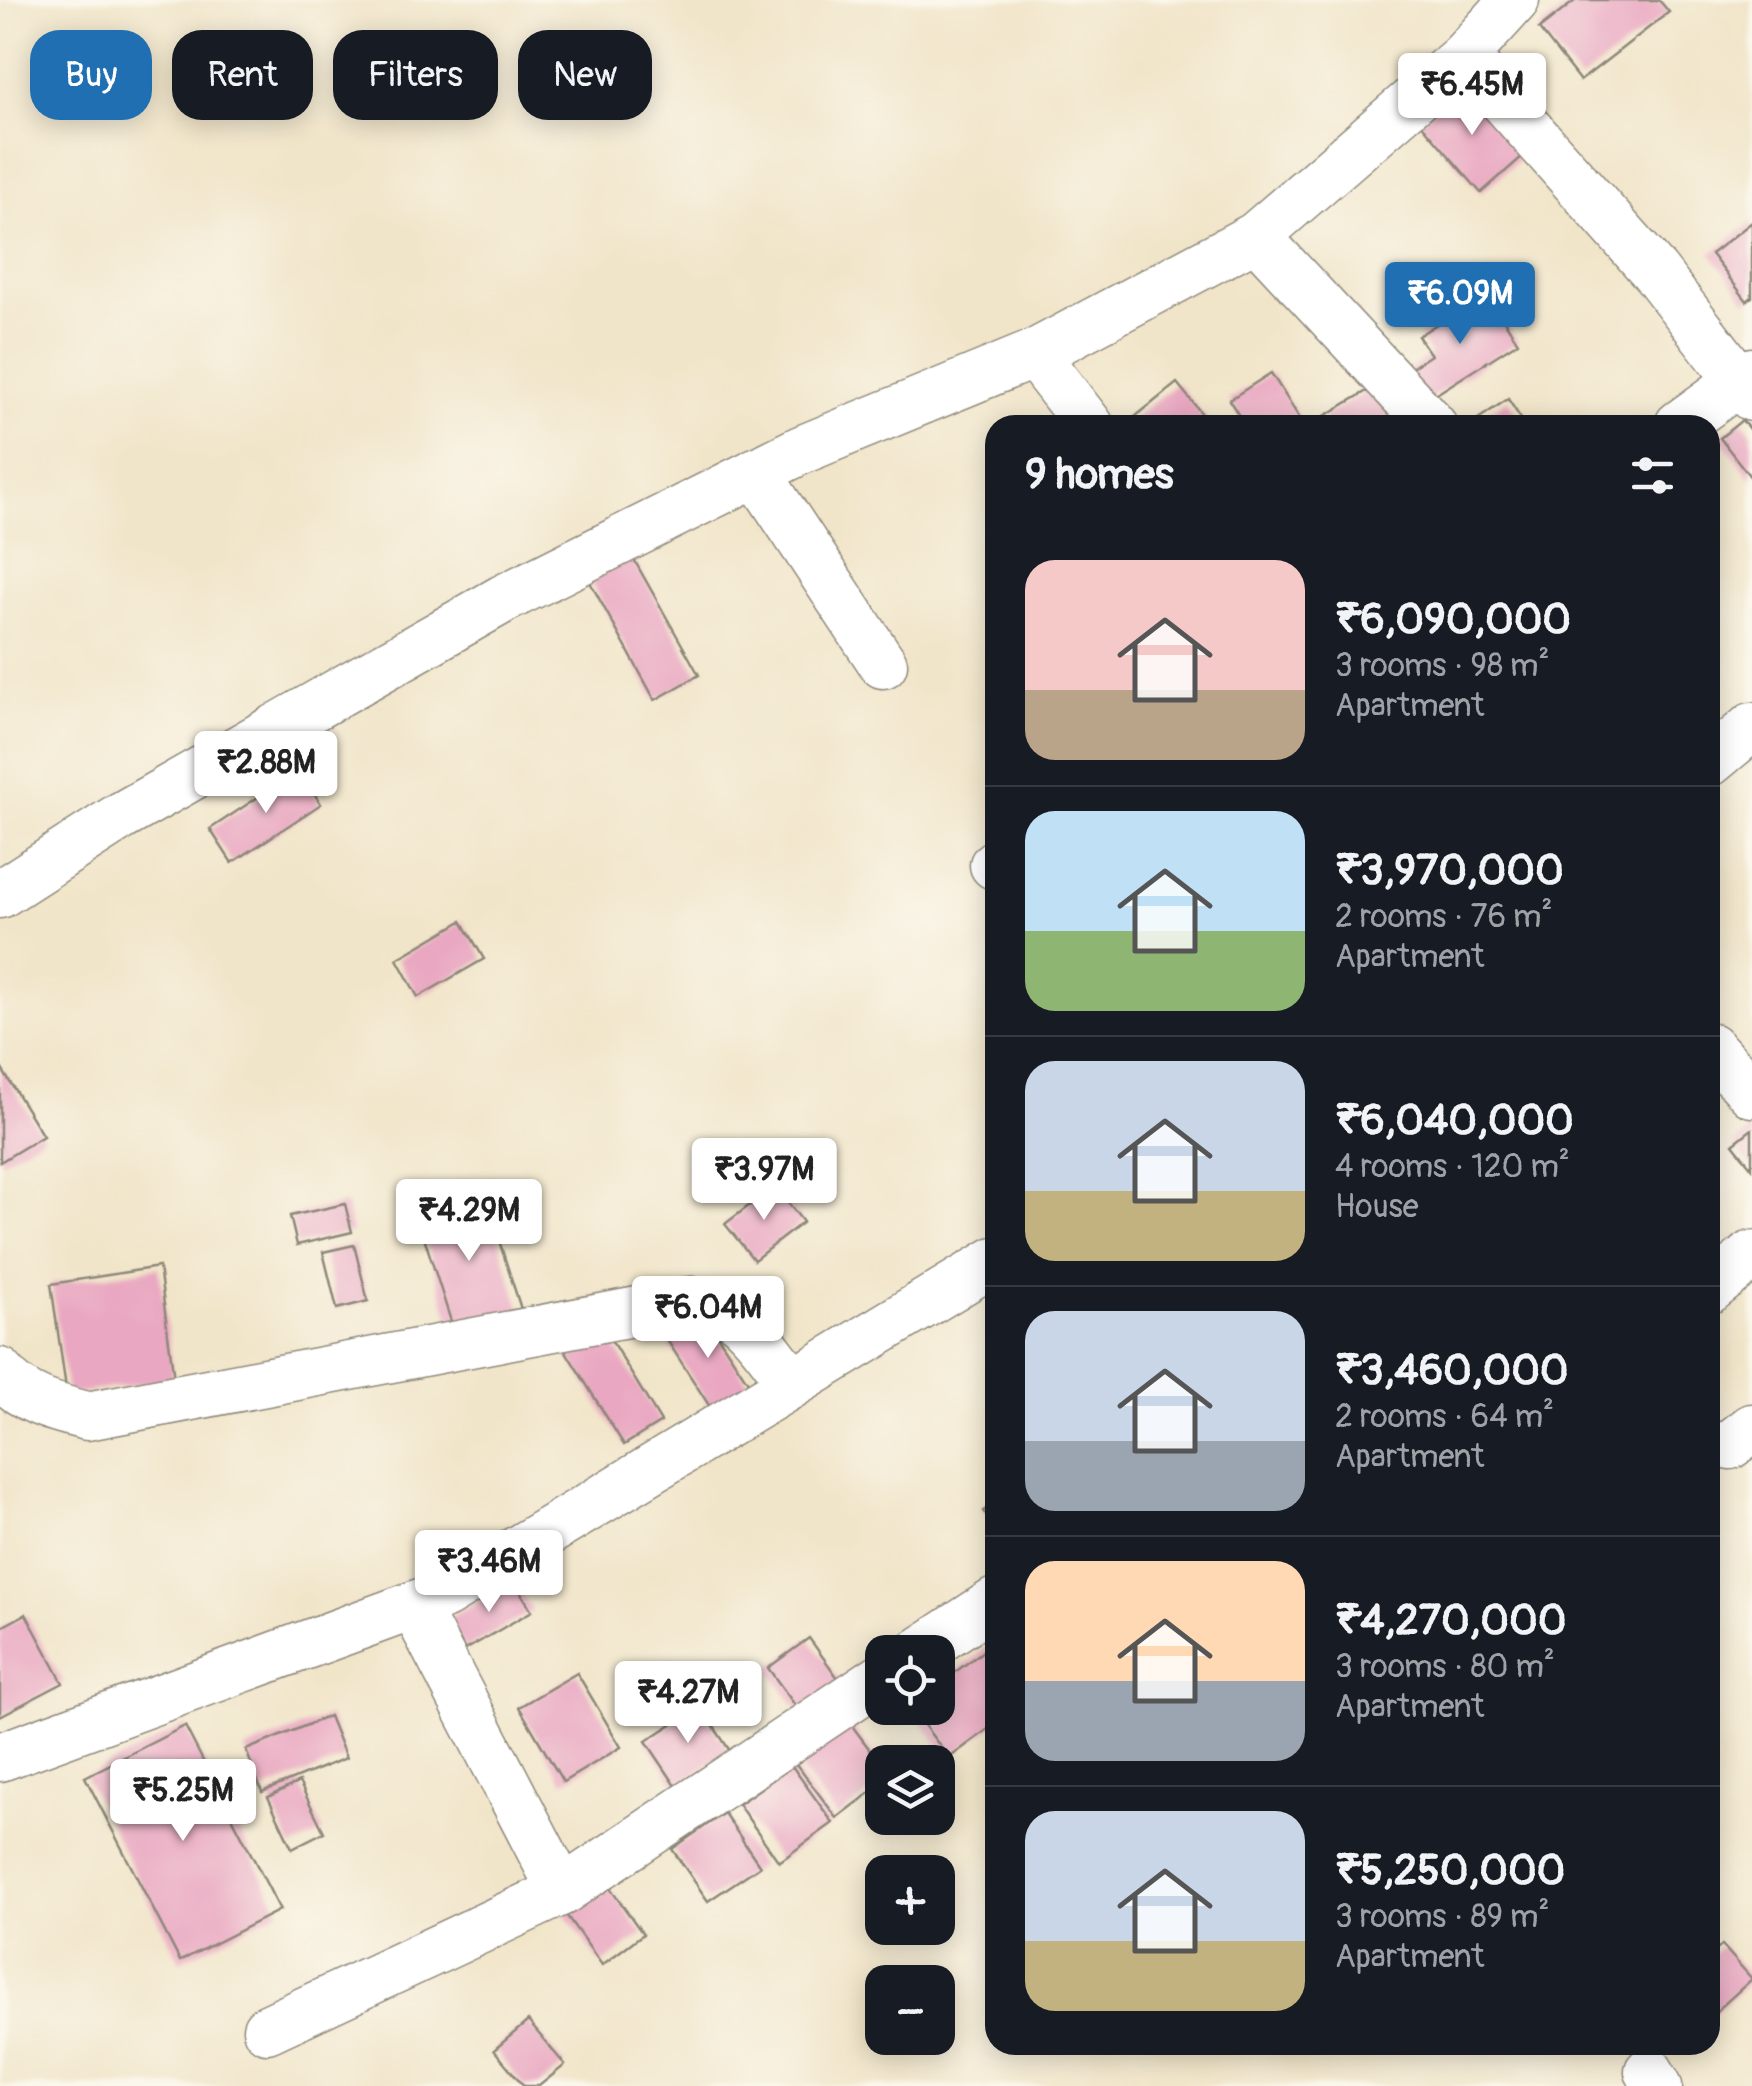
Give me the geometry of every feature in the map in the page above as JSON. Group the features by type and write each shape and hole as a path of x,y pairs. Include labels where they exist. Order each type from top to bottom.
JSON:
{"street":[{"path":"0,894 120,817 503,599 756,472 1034,354 1256,236 1464,56 1515,0"},
{"path":"1464,56 1656,272 1748,384 1696,415"},
{"path":"1256,236 1423,415"},
{"path":"1034,354 1082,415"},
{"path":"756,472 882,664"},
{"path":"1720,754 1752,728"},
{"path":"1720,1058 1750,1087"},
{"path":"1720,1281 1752,1255"},
{"path":"0,1757 445,1594 985,1267"},
{"path":"0,1372 7,1382 42,1405 87,1416 707,1300 734,1312 793,1384"},
{"path":"414,1606 562,1891"},
{"path":"945,1635 985,1609"},
{"path":"267,2029 562,1891 865,1688"}],"building":[{"path":"1576,0 1659,0 1669,12 1580,81 1539,29"},
{"path":"1464,83 1524,155 1481,193 1419,121"},
{"path":"1752,222 1752,297 1747,301 1711,254"},
{"path":"1486,293 1518,342 1424,402 1405,372 1431,355 1418,336"},
{"path":"1271,373 1298,415 1239,415 1229,400"},
{"path":"1384,381 1404,415 1326,415"},
{"path":"1177,383 1203,415 1137,415"},
{"path":"1508,399 1518,415 1484,415"},
{"path":"1742,420 1752,433 1752,479 1720,438"},
{"path":"628,549 699,675 655,700 585,573"},
{"path":"299,770 321,804 232,863 210,829"},
{"path":"462,921 484,959 418,997 397,959"},
{"path":"0,1066 43,1136 0,1162"},
{"path":"1752,1129 1752,1168 1733,1144"},
{"path":"775,1186 803,1222 754,1260 725,1224"},
{"path":"484,1194 522,1312 455,1334 417,1215"},
{"path":"345,1204 352,1232 297,1245 290,1216"},
{"path":"354,1245 368,1301 337,1309 323,1252"},
{"path":"159,1267 174,1379 67,1395 51,1284"},
{"path":"703,1313 750,1385 712,1410 665,1337"},
{"path":"603,1327 661,1422 624,1445 565,1350"},
{"path":"514,1581 532,1611 465,1650 447,1619"},
{"path":"26,1614 63,1683 0,1716 0,1628"},
{"path":"809,1638 843,1685 802,1715 768,1668"},
{"path":"985,1650 985,1731 955,1754 955,1745 939,1745 924,1725 955,1725 955,1672"},
{"path":"577,1673 621,1747 563,1782 519,1707"},
{"path":"700,1706 730,1751 676,1786 646,1741"},
{"path":"329,1716 346,1758 262,1792 246,1750"},
{"path":"850,1723 866,1745 865,1797 837,1818 796,1764"},
{"path":"185,1726 280,1910 180,1961 85,1777"},
{"path":"792,1766 833,1823 779,1862 738,1804"},
{"path":"299,1782 324,1832 292,1848 268,1797"},
{"path":"724,1813 760,1866 708,1901 672,1849"},
{"path":"605,1881 643,1934 602,1965 564,1912"},
{"path":"1720,1947 1752,1979 1720,2008"},
{"path":"528,2021 565,2065 539,2086 524,2086 494,2050"}]}
